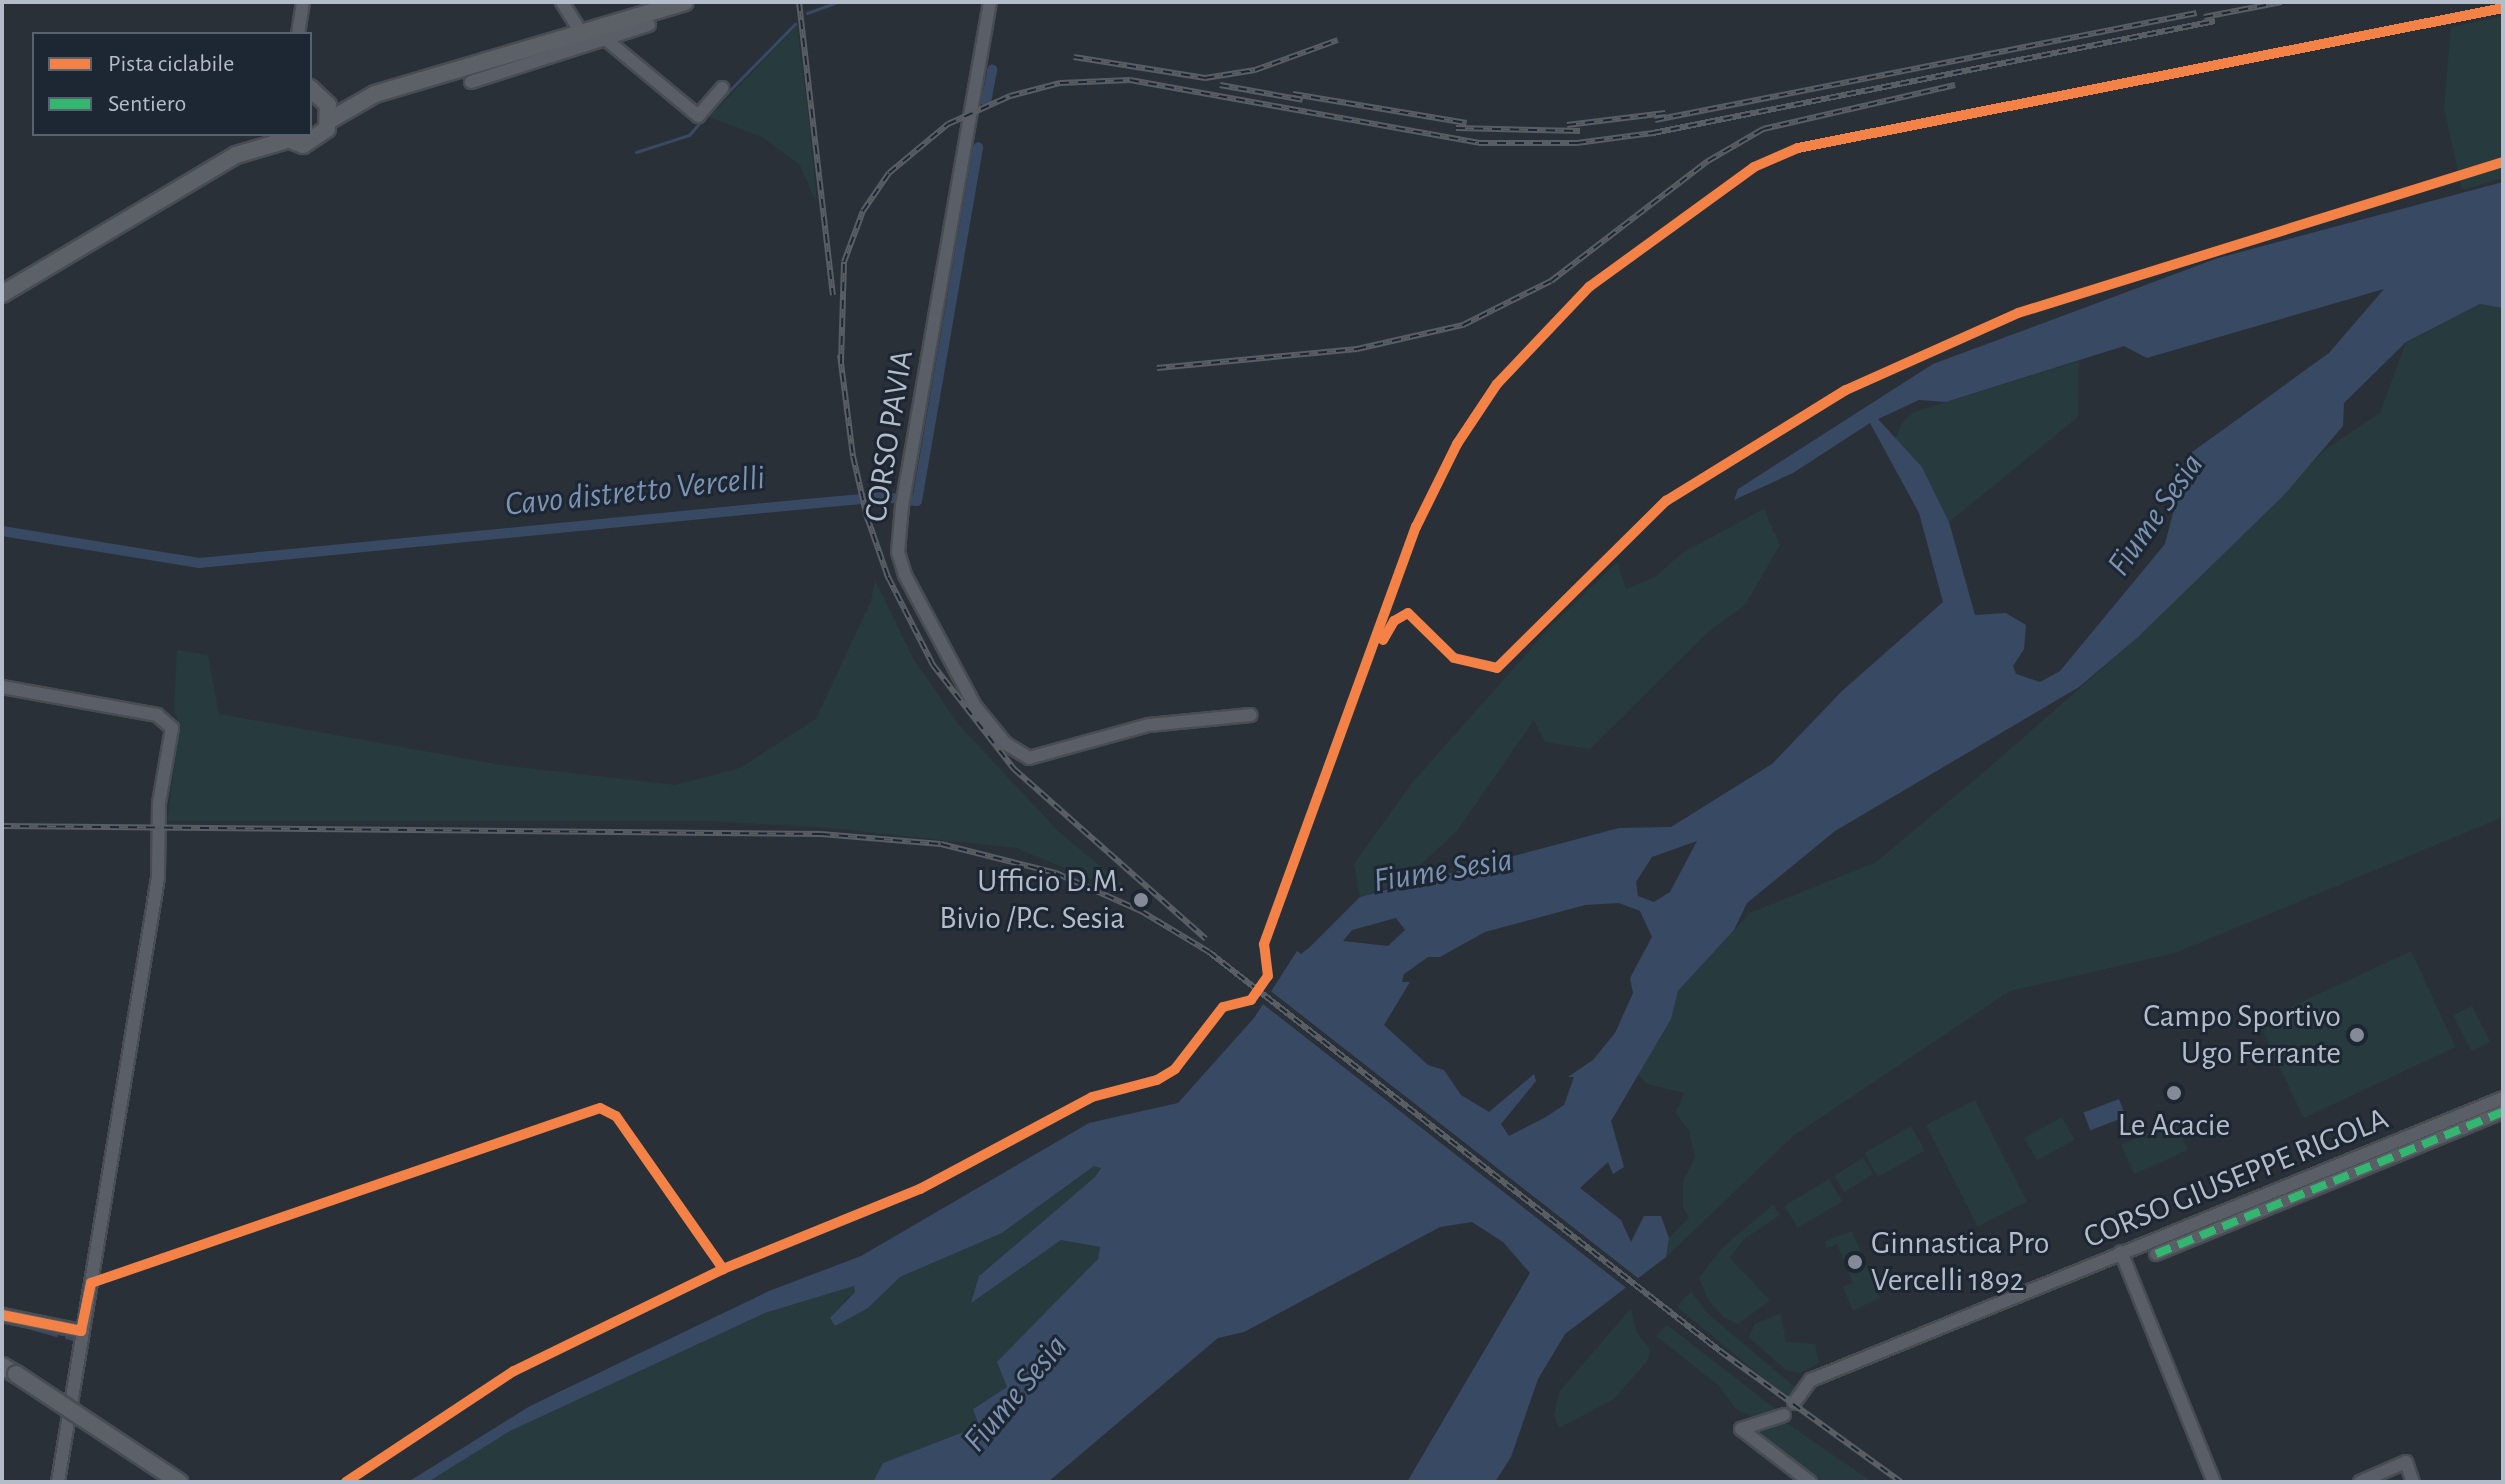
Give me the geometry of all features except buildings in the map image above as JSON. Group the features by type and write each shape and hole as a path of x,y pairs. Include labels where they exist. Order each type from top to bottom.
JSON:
{"main road":[{"path":"325,99 375,94 594,33 685,2"},
{"path":"312,89 325,99 330,120"},
{"path":"2,294 236,155 281,137 313,143 330,120 375,94"},
{"path":"236,155 257,136"},
{"path":"9,1370 179,1482"}],"street":[{"path":"298,32 303,2"},
{"path":"562,2 594,33 698,116 722,88"},
{"name":"CORSO PAVIA","path":"990,2 903,500 898,552 922,613 975,706 1019,754 1046,755 1149,725 1251,715"},
{"path":"471,82 594,33 649,25"},
{"path":"2,687 157,715 172,728 159,803 158,878 58,1482"},
{"name":"CORSO GIUSEPPE RIGOLA","path":"1794,1403 1811,1380 2503,1098"},
{"path":"2156,1254 2503,1112"},
{"path":"2121,1252 2214,1482"},
{"path":"2,1315 81,1331"},
{"path":"1784,1415 1741,1429 1810,1482"},
{"path":"2360,1482 2406,1462 2413,1482"}],"green space":[{"path":"2503,16 2503,178 2462,190 2444,108 2451,27"},
{"path":"797,26 817,204 800,165 762,137 709,117"},
{"path":"2481,304 2503,308 2503,817 2175,953 2010,991 1793,1136 1666,1257 1669,1238 1689,1218 1683,1207 1683,1182 1695,1157 1689,1131 1676,1113 1684,1093 1647,1084 1635,1072 1670,1019 1678,991 1750,913 1876,862 1983,773 2137,638 2327,448 2380,413 2406,342"},
{"path":"2079,361 2078,417 1949,522 1922,467 1894,441 1903,421 1914,412"},
{"path":"1764,509 1780,545 1745,605 1708,632 1590,749 1545,742 1534,720 1457,831 1401,883 1360,897 1354,864 1412,783 1551,626 1617,562 1626,589 1655,577 1682,553"},
{"path":"875,580 913,658 959,725 1058,831 1121,883 1120,891 1016,848 829,828 708,821 167,821 180,726 174,710 177,650 208,655 219,714 501,765 675,785 740,768 816,719 871,601"},
{"name":"Campo Sportivo Ugo Ferrante","path":"2411,951 2456,1047 2304,1118 2259,1022"},
{"path":"2472,1006 2490,1042 2471,1051 2453,1016"},
{"path":"1975,1100 2027,1202 1978,1227 1926,1125"},
{"path":"2062,1117 2075,1140 2037,1161 2024,1138"},
{"path":"2175,1121 2188,1150 2134,1174 2121,1145"},
{"path":"1911,1126 1925,1150 1878,1177 1864,1153"},
{"path":"1863,1158 1873,1174 1844,1192 1834,1176"},
{"path":"1094,1166 1101,1167 1095,1177 980,1275 982,1281 970,1296 1061,1240 1101,1247 1098,1259 1007,1388 973,1408 979,1426 883,1463 873,1482 428,1482 510,1431 765,1313 854,1286 855,1292 843,1301 868,1308 900,1277 1002,1233"},
{"path":"1829,1179 1842,1201 1798,1228 1784,1206"},
{"path":"1773,1205 1780,1215 1743,1240 1730,1258 1770,1300 1738,1324 1723,1317 1707,1298 1699,1278 1722,1248"},
{"name":"Ginnastica Pro Vercelli 1892","path":"1852,1231 1880,1298 1853,1311 1843,1287 1853,1283 1837,1244 1827,1248 1825,1241"},
{"path":"1691,1291 1708,1314 1796,1388 1788,1398 1677,1307"},
{"path":"1631,1308 1636,1332 1650,1349 1648,1360 1614,1399 1559,1428 1554,1415 1559,1392"},
{"path":"1781,1313 1786,1342 1815,1344 1819,1363 1800,1373 1786,1370 1749,1337 1755,1324"},
{"path":"1667,1325 1781,1413 1756,1418 1736,1409 1718,1385 1656,1336"},
{"path":"1787,1423 1872,1482 1820,1482 1751,1431"}],"water":[{"name":"Fiume Sesia","path":"2503,182 2503,308 2480,304 2406,342 2344,403 2343,426 2285,494 2137,638 2079,687 1835,831 1747,903 1734,930 1678,991 1671,1019 1611,1121 1624,1167 1613,1174 1608,1162 1580,1188 1621,1220 1631,1242 1644,1216 1661,1216 1669,1238 1666,1257 1565,1334 1538,1379 1511,1457 1495,1482 1407,1482 1530,1273 1503,1242 1472,1222 1440,1227 1244,1332 1218,1338 1048,1482 873,1482 883,1463 979,1426 973,1409 1007,1387 997,1362 1098,1259 1100,1247 1061,1240 971,1303 979,1276 1095,1177 1101,1168 1094,1166 1002,1233 900,1277 868,1308 835,1326 830,1318 855,1292 854,1286 765,1313 510,1431 428,1482 408,1482 530,1406 769,1291 861,1256 1089,1123 1178,1103 1254,1018 1297,951 1301,954 1310,947 1360,897 1619,828 1671,827 1772,764 1842,691 1943,602 1919,513 1870,423 1793,473 1734,500 1738,489 1933,364 2218,258","holes":["2384,289 2329,353 2188,455 2165,544 2060,671 2040,682 2016,674 2013,666 2024,649 2026,625 2006,613 1975,615 1949,522 1922,467 1878,419 1919,400 1946,402 2124,346 2147,358","1697,841 1670,892 1654,902 1638,896 1636,882 1652,857","1619,903 1640,911 1652,937 1630,978 1633,993 1615,1033 1593,1060 1568,1077 1574,1077 1564,1105 1509,1136 1501,1124 1536,1081 1534,1074 1489,1112 1461,1095 1444,1070 1428,1065 1384,1025 1410,982 1402,982 1404,974 1428,957 1440,957 1485,932 1585,905","1396,918 1405,930 1388,946 1343,941 1352,930"]},
{"path":"2119,1099 2126,1117 2090,1130 2084,1113"}],"pier":[{"path":"1268,989 1641,1280 1631,1292 1259,1001"}],"waterway":[{"path":"807,13 837,2"},
{"path":"718,102 795,24"},
{"name":"Cavo distretto Vercelli","path":"986,102 992,70"},
{"path":"636,152 689,135 702,120"},
{"name":"Cavo distretto Vercelli","path":"2,531 199,563 884,497 917,501 978,147"},
{"path":"6,1321 56,1335"},
{"path":"66,1337 72,1339"}],"railway":[{"path":"799,2 833,295"},
{"path":"2204,17 2282,2"},
{"path":"1655,120 2197,13"},
{"path":"841,363 844,262 863,211 889,173 948,124 1010,96 1060,83 1130,80 1479,143 1577,143 1653,133 2215,21"},
{"path":"1074,57 1205,78 1255,70 1338,40"},
{"path":"1220,85 1303,100"},
{"path":"1157,368 1357,349 1463,325 1551,281 1708,161 1763,129 1955,85"},
{"path":"1293,94 1467,123"},
{"path":"1567,125 1665,113"},
{"path":"1456,128 1580,131"},
{"path":"840,355 853,456 867,517 888,577 933,665 1014,769 1206,939"},
{"path":"2,826 821,834 941,844 1056,873 1141,911 1209,952 1720,1351 1901,1482"}],"marked path":[{"path":"2156,1254 2503,1112"}],"cycle path":[{"path":"346,1482 514,1371 723,1269 920,1189 1092,1097 1157,1080 1175,1069 1223,1007 1251,1000 1268,976 1264,944 1416,527 1457,444 1497,384 1589,287 1754,167 1798,148 2503,8"},
{"path":"1383,640 1394,621 1408,613 1454,658 1497,668 1666,501 1846,390 2018,313 2503,162"},
{"path":"2,1315 81,1331 91,1283 600,1108 616,1116 723,1269"}],"place":[{"name":"Ufficio D.M. Bivio /P.C. Sesia","path":"1141,900"},
{"name":"Campo Sportivo Ugo Ferrante","path":"2357,1035"},
{"name":"Le Acacie","path":"2174,1093"},
{"name":"Ginnastica Pro Vercelli 1892","path":"1855,1262"}]}
